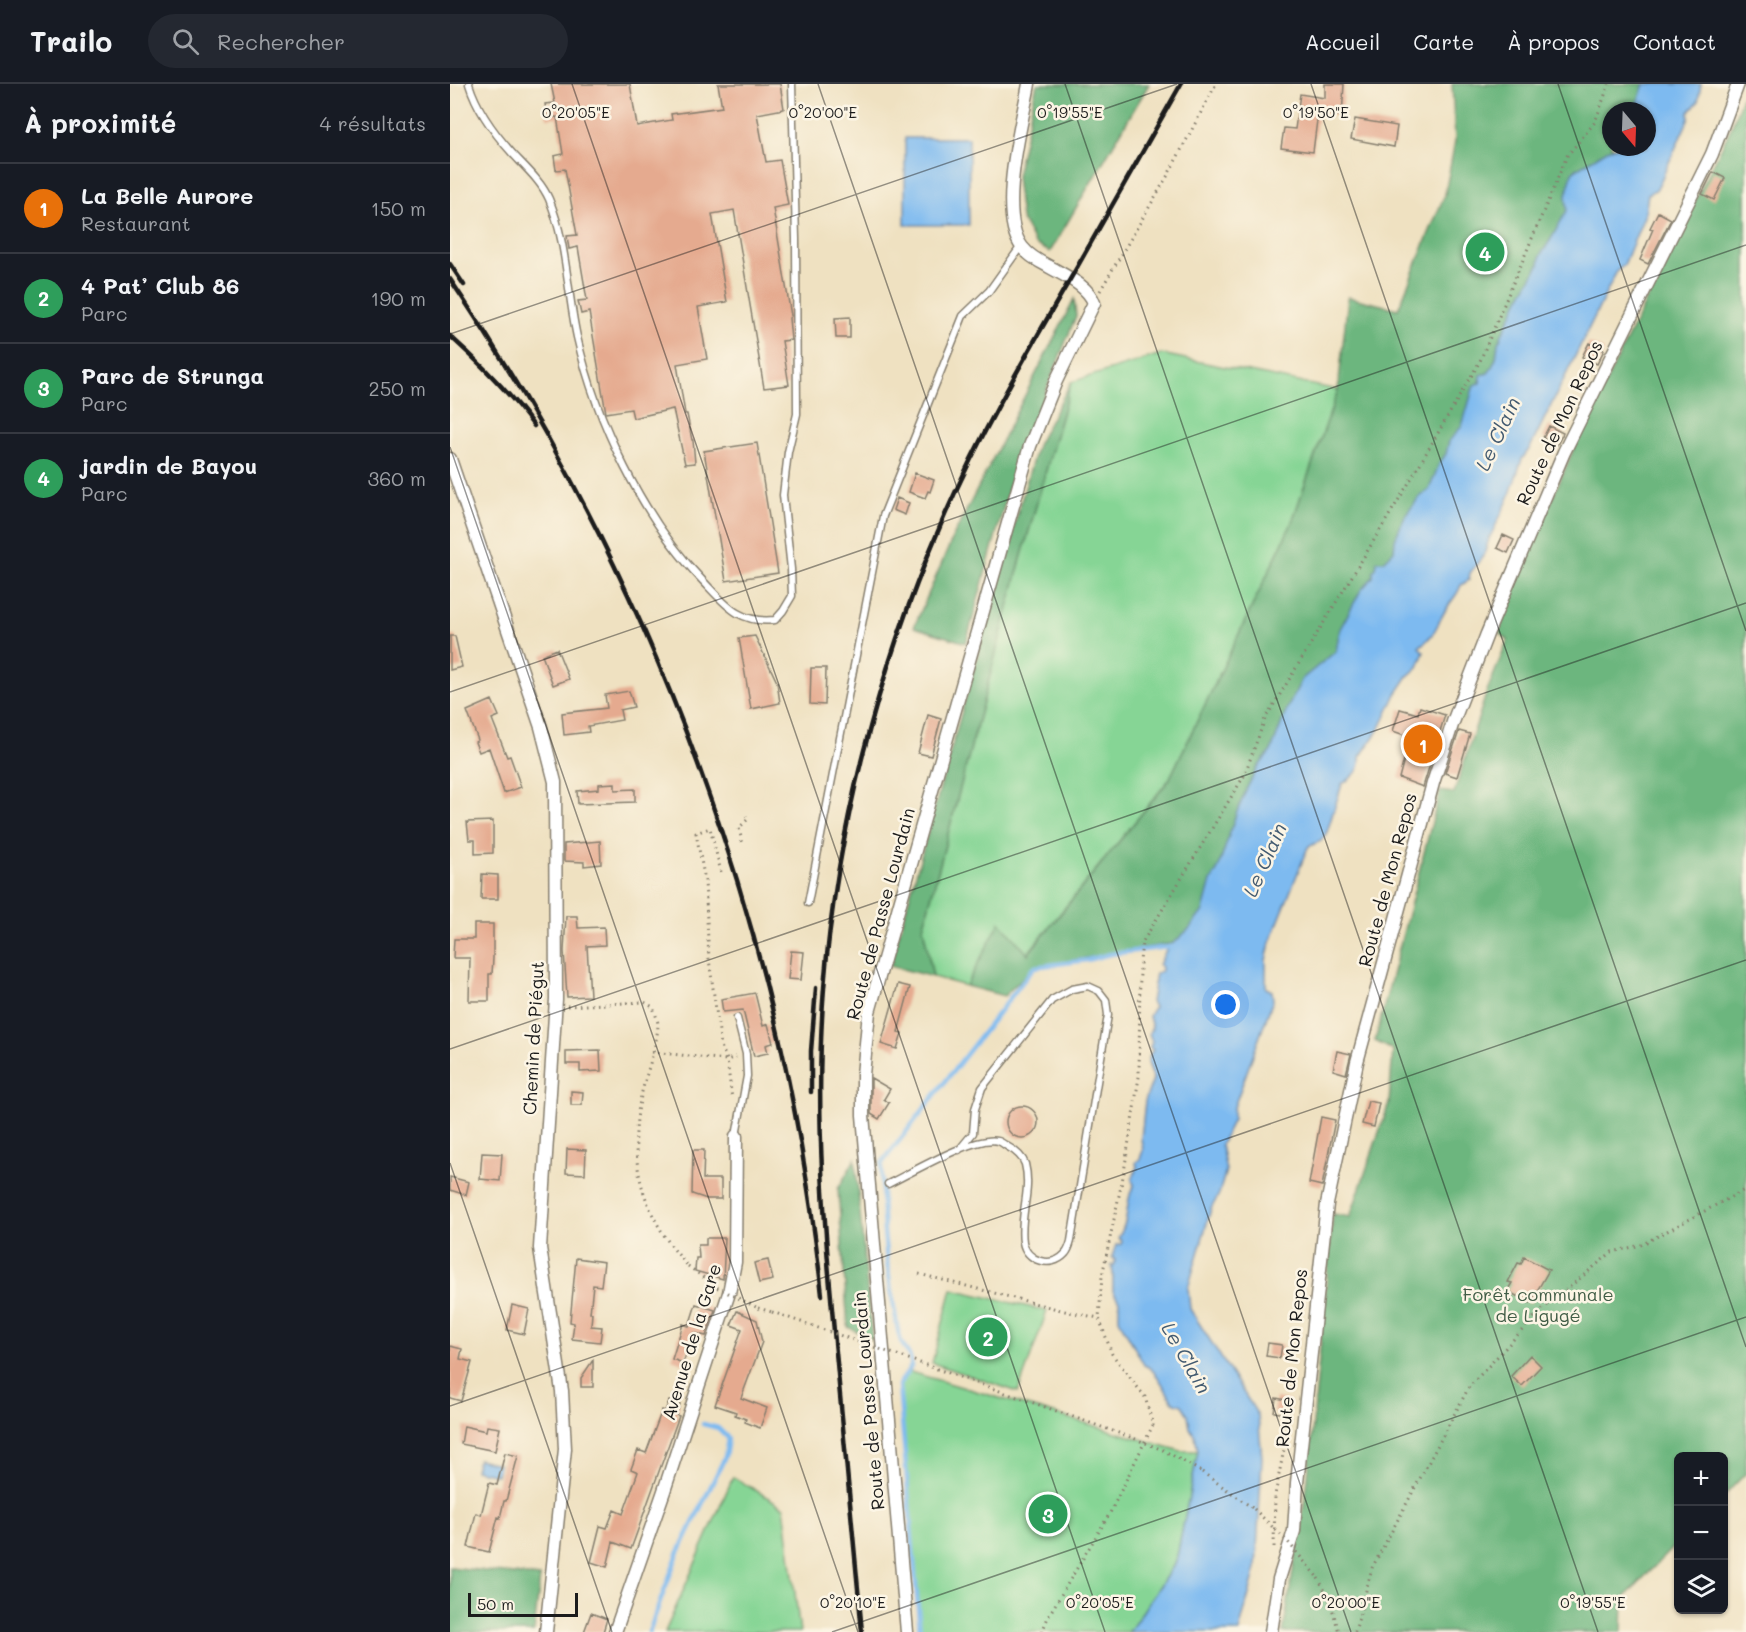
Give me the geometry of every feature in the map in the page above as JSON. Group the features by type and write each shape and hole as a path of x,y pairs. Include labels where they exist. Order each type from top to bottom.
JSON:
{"street":[{"path":"1029,84 1010,196 1014,224 1021,246 1030,256 1088,292 1094,303"},
{"name":"Route de Mon Repos","path":"1271,1632 1279,1579 1294,1531 1297,1482 1327,1204 1357,1062 1433,783 1453,722 1487,634 1564,452 1712,154 1738,84"},
{"name":"Route de Passe Lourdain","path":"907,1632 863,1115 863,1075 869,1012 1030,446 1056,381 1094,303"},
{"name":"Chemin de Piégut","path":"450,459 541,727 555,782 556,1006 540,1248 562,1391 565,1449 546,1632"},
{"name":"Avenue de la Gare","path":"615,1632 729,1293 735,1262 736,1136"}],"lane":[{"path":"469,84 489,126 535,177 548,197 559,232 570,302 585,367 617,453 661,530 681,558 723,602 745,619 762,622 775,620 792,596 783,495 788,452 797,414 792,84"},
{"path":"808,903 883,516 960,321 989,291 1021,246"},
{"path":"888,1184 959,1150 981,1142 998,1141 1015,1151 1024,1163 1028,1193 1022,1229 1023,1245 1030,1256 1040,1262 1054,1260 1065,1254 1071,1241 1108,1015 1106,1000 1099,991 1088,987 1072,988 1052,1000 982,1088 975,1109 973,1133 959,1150"},
{"name":"Avenue de la Gare","path":"736,1136 747,1076 746,1054 737,1018"}],"path":[{"path":"1094,303 1168,175 1216,84"},
{"path":"1042,1632 1049,1615 1110,1513 1153,1425 1145,1397 1112,1354 1099,1318 1102,1276 1124,1172 1139,1077 1142,944 1244,776 1264,719 1407,486 1480,361 1567,156 1594,122 1609,84"},
{"path":"742,842 739,828 748,819 746,816"},
{"path":"652,1052 728,1060 721,1046 715,1004 709,959 705,881 696,833 710,828 721,872"},
{"path":"556,1006 644,1002 653,1007 658,1024 640,1101 634,1150 643,1191 660,1231 688,1266 718,1288 758,1308 934,1367 1163,1450 1222,1485 1254,1509 1288,1542 1318,1578 1329,1598 1339,1632"},
{"path":"1355,1632 1372,1568 1469,1387 1539,1312 1612,1252 1641,1245 1746,1189"},
{"path":"918,1274 1099,1318"},
{"path":"1274,1555 1275,1495 1285,1444 1290,1434"}],"green space":[{"path":"1037,84 1149,84 1050,252 1035,244 1021,218 1016,176"},
{"path":"1452,84 1655,84 1645,102 1602,102 1602,156 1616,156 1221,935 1034,967 1004,996 966,986 1000,922 1028,954 1169,780 1291,525 1338,390 1348,297 1398,309 1445,194 1455,141"},
{"name":"Forêt communale de Ligugé","path":"1746,86 1746,1473 1728,1492 1728,1452 1674,1452 1674,1546 1623,1599 1622,1632 1283,1632 1307,1486 1333,1214 1350,1217 1389,1103 1393,1050 1375,1041 1440,791 1454,793 1487,691 1508,640 1496,630 1577,441 1731,128"},
{"path":"1074,299 1076,316 1013,473 966,643 914,627 954,535"},
{"path":"1161,354 1338,390 1291,525 1169,780 1027,954 1000,923 966,986 933,977 923,928 1019,566 1071,382"},
{"path":"1071,382 1019,566 923,928 933,977 890,966 1037,445"},
{"path":"855,1159 872,1339 848,1327 838,1189"},
{"path":"952,1289 1047,1311 1018,1392 932,1363"},
{"path":"907,1371 1181,1451 1198,1451 1176,1562 1129,1632 920,1632 899,1385"},
{"path":"733,1477 784,1507 800,1632 665,1632"},
{"path":"450,1567 540,1577 534,1632 450,1632"}],"water":[{"name":"Le Clain","path":"1644,84 1701,84 1698,102 1689,112 1689,118 1657,189 1648,194 1645,214 1624,265 1617,271 1530,448 1522,459 1508,500 1489,539 1484,555 1470,573 1469,580 1461,585 1434,632 1419,647 1424,652 1418,667 1408,676 1396,694 1381,726 1360,757 1358,770 1342,784 1327,832 1321,841 1308,847 1270,943 1266,960 1266,988 1272,991 1273,1000 1233,1110 1233,1119 1221,1145 1226,1170 1219,1194 1211,1209 1188,1288 1190,1309 1258,1415 1262,1458 1256,1568 1239,1632 1129,1632 1176,1562 1198,1451 1188,1415 1182,1405 1173,1402 1153,1371 1144,1365 1119,1319 1119,1301 1113,1291 1111,1265 1114,1266 1115,1260 1112,1257 1116,1245 1121,1244 1122,1241 1118,1238 1125,1224 1129,1197 1134,1185 1132,1180 1137,1168 1136,1162 1140,1159 1143,1150 1141,1139 1145,1101 1153,1079 1148,1062 1153,1050 1150,1047 1152,1042 1149,1033 1152,1028 1149,1016 1154,1007 1151,1002 1156,973 1161,971 1162,967 1159,965 1166,950 1190,928 1203,911 1211,881 1218,869 1247,788 1258,767 1271,751 1287,709 1302,679 1336,651 1340,629 1361,590 1373,577 1377,561 1384,561 1394,551 1395,539 1405,516 1421,495 1429,490 1439,464 1446,454 1449,441 1462,426 1474,385 1480,383 1481,375 1488,373 1491,369 1496,358 1498,343 1520,297 1539,265 1540,256 1567,210 1566,195 1573,171 1602,153 1602,156 1656,156 1656,102 1638,102"},
{"path":"905,138 969,138 969,225 905,225"},
{"path":"478,1459 499,1464 497,1475 475,1470"}],"building":[{"path":"551,84 630,84 637,126 672,120 671,114 722,107 718,84 780,84 784,109 757,114 766,162 780,160 788,205 773,208 791,316 789,318 791,340 782,341 789,385 764,388 734,210 712,214 727,302 698,307 707,359 677,364 685,414 687,414 693,440 695,463 685,464 673,409 633,418 631,409 606,413 589,312 581,314 578,301 587,300 578,247 569,249 567,236 577,235 565,169 556,170 554,156 563,154 557,117 547,118 545,104 555,103"},
{"path":"1325,84 1344,84 1342,116 1318,112 1313,152 1281,148 1284,128 1295,129 1300,94 1325,98"},
{"path":"1355,119 1397,126 1394,147 1351,139"},
{"path":"1713,172 1725,178 1714,200 1702,194"},
{"path":"1658,212 1671,219 1648,264 1640,260 1653,229 1650,228"},
{"path":"850,317 850,338 836,338 835,318"},
{"path":"1589,343 1604,350 1597,364 1582,357"},
{"path":"1549,426 1563,433 1557,445 1543,438"},
{"path":"757,443 778,573 726,581 704,451"},
{"path":"915,473 934,480 925,498 909,492"},
{"path":"897,498 909,503 905,515 893,510"},
{"path":"1503,535 1514,540 1508,553 1497,548"},
{"path":"450,636 455,636 462,667 450,670"},
{"path":"755,636 777,682 780,703 751,709 739,638"},
{"path":"557,649 569,679 553,685 542,655"},
{"path":"811,668 826,668 825,705 810,704"},
{"path":"629,691 634,707 620,710 622,720 588,726 589,732 564,735 562,713 607,708 605,695"},
{"path":"492,700 499,716 492,719 507,757 510,756 521,787 504,793 489,748 479,752 475,742 478,740 467,711"},
{"path":"1420,707 1445,715 1423,787 1399,778 1410,737 1393,731 1400,709 1418,714"},
{"path":"928,715 941,719 931,756 918,753"},
{"path":"1459,731 1470,734 1457,777 1445,773"},
{"path":"615,783 615,790 635,789 635,802 578,804 577,791 599,789 599,784"},
{"path":"493,821 493,853 475,854 475,840 469,840 467,822"},
{"path":"600,841 601,864 584,866 584,862 564,861 564,844"},
{"path":"482,874 498,875 498,899 481,899"},
{"path":"566,916 577,916 578,928 604,927 605,945 587,946 590,996 567,997 564,951"},
{"path":"474,924 493,924 489,1001 469,1001 470,958 453,958 454,939 474,939"},
{"path":"791,951 804,952 801,980 788,979"},
{"path":"898,984 910,987 898,1032 902,1033 897,1049 881,1044"},
{"path":"755,993 763,1026 768,1024 773,1043 766,1045 768,1053 754,1056 743,1010 723,1012 721,999"},
{"path":"600,1050 601,1071 580,1072 580,1064 566,1064 566,1051"},
{"path":"1337,1051 1351,1054 1346,1074 1333,1070"},
{"path":"871,1078 890,1089 884,1099 889,1103 879,1119 871,1114"},
{"path":"571,1091 583,1092 582,1105 571,1105"},
{"path":"1368,1101 1379,1103 1374,1127 1362,1124"},
{"path":"1022,1106 1033,1111 1038,1122 1033,1133 1022,1138 1011,1133 1006,1122 1011,1111"},
{"path":"1321,1117 1335,1120 1322,1186 1309,1183"},
{"path":"567,1149 586,1150 585,1174 566,1173"},
{"path":"693,1150 704,1150 703,1179 721,1179 721,1199 707,1199 692,1194"},
{"path":"482,1153 502,1154 500,1181 480,1179"},
{"path":"450,1177 469,1182 466,1195 450,1190"},
{"path":"706,1238 725,1238 723,1279 695,1271 696,1258 699,1258 698,1245 706,1245"},
{"path":"1524,1257 1549,1270 1530,1303 1507,1291 1512,1283 1508,1282 1518,1263 1521,1264"},
{"path":"576,1258 604,1262 601,1286 593,1285 590,1313 592,1313 591,1326 602,1327 600,1342 572,1339 574,1323 570,1322"},
{"path":"768,1260 773,1280 759,1283 754,1263"},
{"path":"696,1304 715,1310 706,1336 694,1333 683,1363 672,1359 683,1324 689,1326"},
{"path":"512,1305 529,1309 524,1334 507,1330"},
{"path":"737,1311 757,1320 762,1342 741,1398 767,1408 760,1428 745,1422 746,1419 735,1415 736,1412 715,1405 742,1329 731,1325"},
{"path":"1268,1343 1282,1345 1280,1358 1266,1356"},
{"path":"450,1346 462,1349 460,1359 472,1362 461,1401 450,1398"},
{"path":"1530,1355 1541,1366 1522,1386 1511,1376"},
{"path":"593,1360 593,1387 581,1387 581,1378"},
{"path":"1276,1398 1287,1400 1285,1414 1274,1412"},
{"path":"669,1401 680,1404 676,1415 679,1416 631,1549 613,1542 607,1567 591,1562 600,1526 607,1528 614,1510 623,1514 638,1472 631,1469 638,1450 646,1453 662,1410 665,1411"},
{"path":"464,1426 486,1431 487,1426 500,1428 495,1451 461,1444"},
{"path":"505,1453 518,1456 489,1552 468,1547 476,1513 481,1515 489,1483 497,1485"},
{"path":"591,1613 607,1619 603,1632 584,1632"}],"waterway":[{"path":"920,1632 899,1385 911,1363 910,1356 899,1336 889,1280 883,1221 882,1163 1034,967 1176,946"},
{"path":"649,1632 677,1556 725,1457 728,1438 718,1428 703,1424"}],"railway":[{"path":"862,1632 828,1269 822,1176 820,1082 824,988 830,930 838,871 850,812 863,754 897,639 953,496 1019,369 1181,84"},
{"path":"450,264 464,285"},
{"path":"450,279 523,394 589,514 647,637 698,764 741,893 776,1025 803,1159 822,1295"},
{"path":"450,336 494,379 534,426"},
{"path":"811,1092 811,1051 816,988"}],"place":[{"name":"jardin de Bayou","path":"1485,252"},
{"name":"La Belle Aurore","path":"1423,744"},
{"name":"4 Pat’ Club 86","path":"988,1337"},
{"name":"Parc de Strunga","path":"1048,1514"}]}
